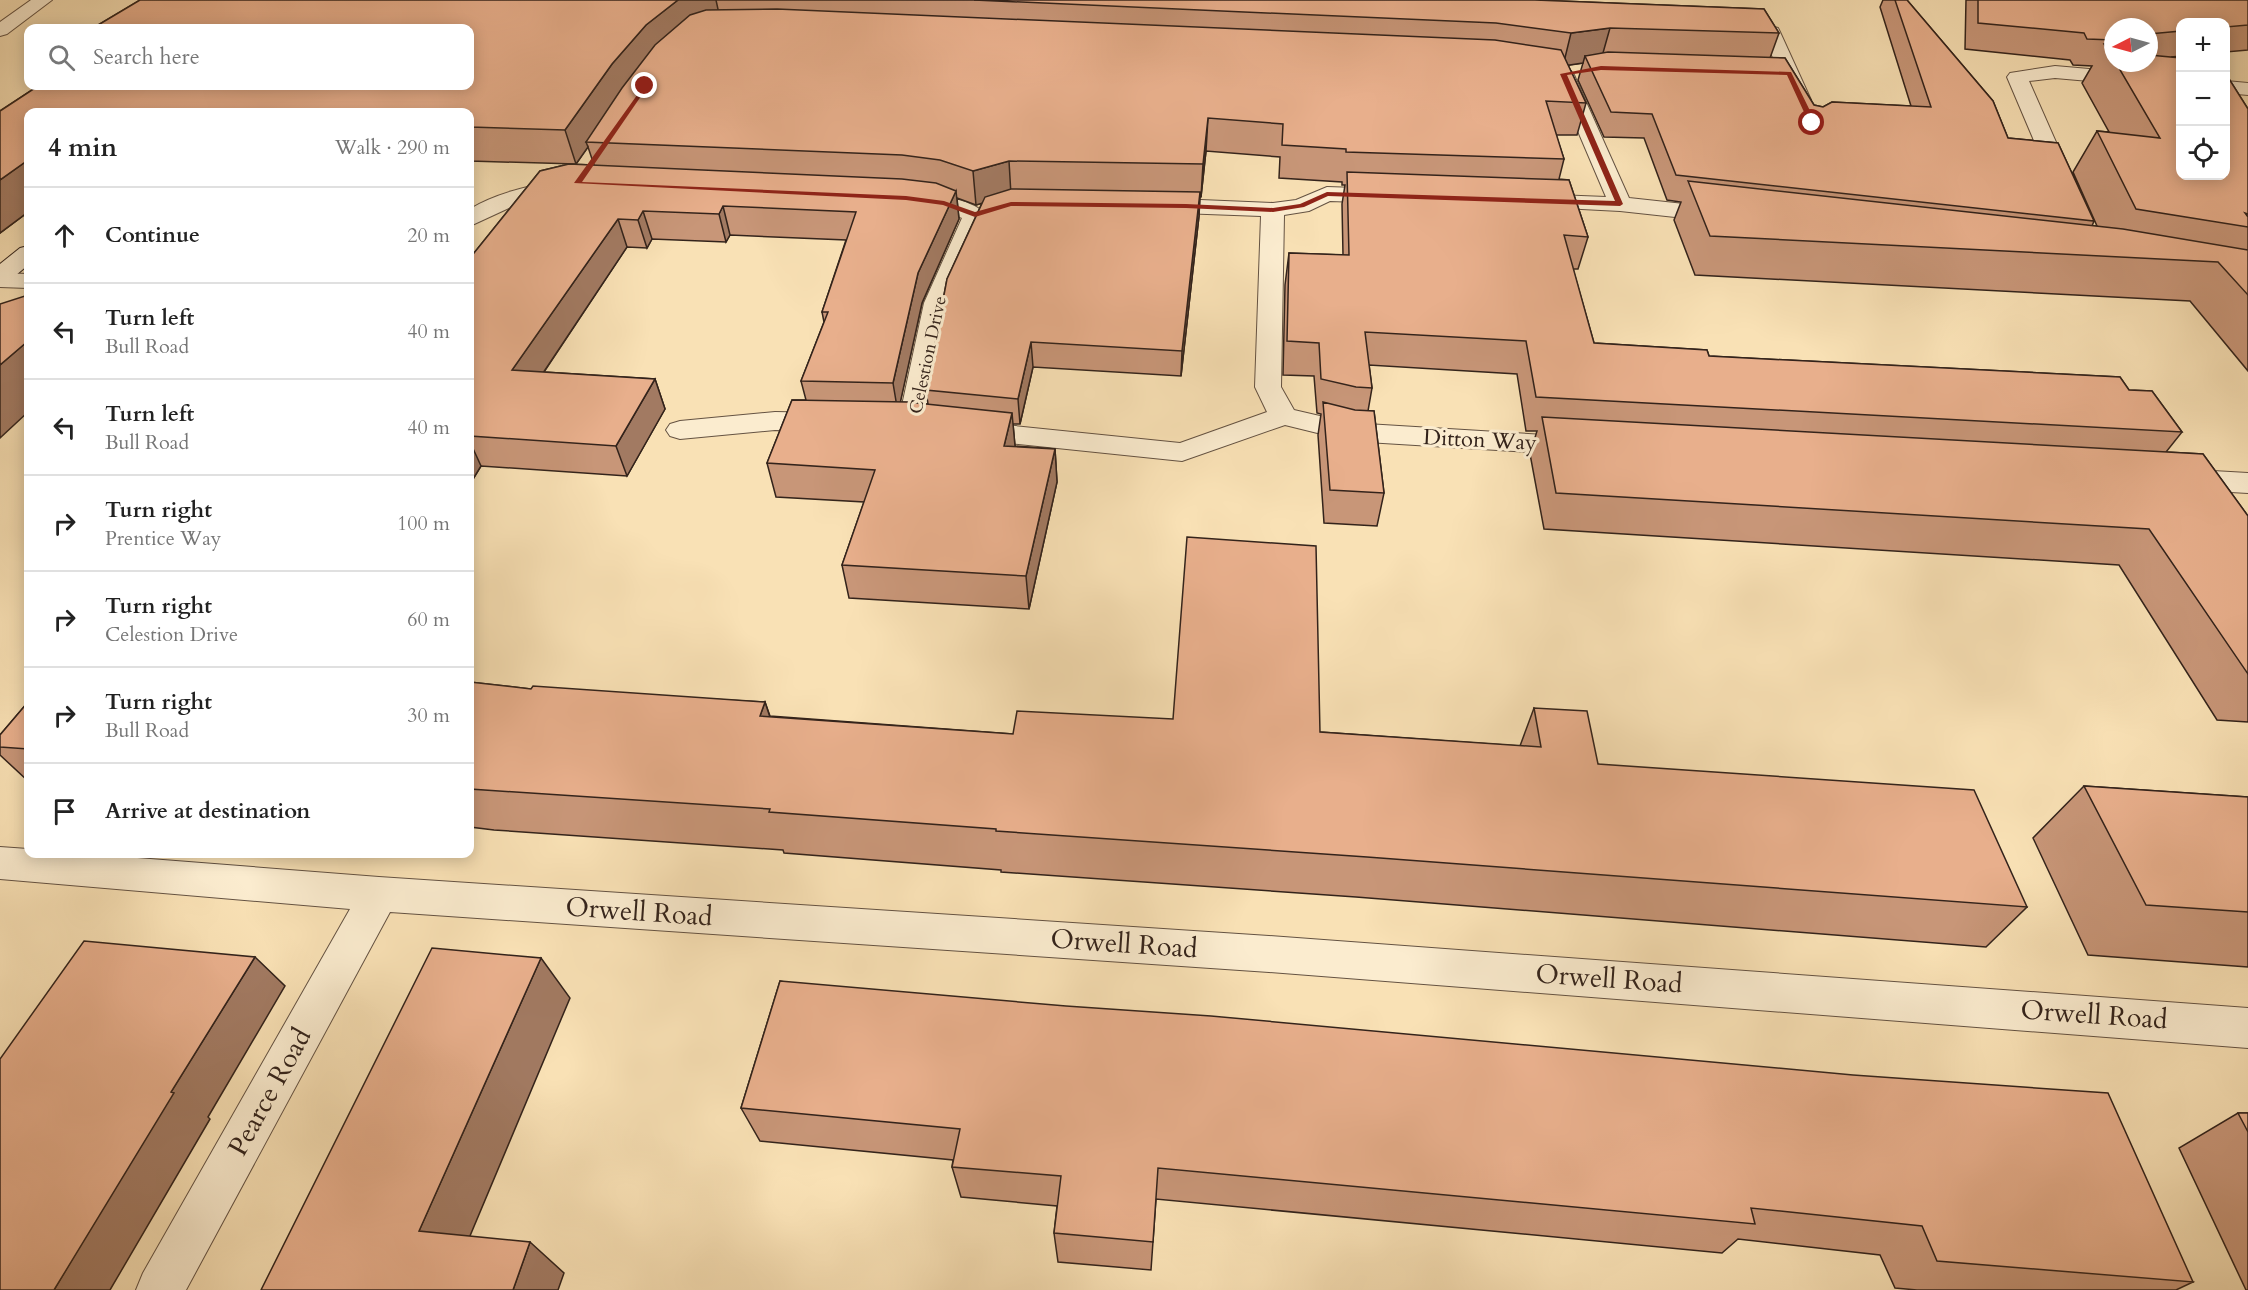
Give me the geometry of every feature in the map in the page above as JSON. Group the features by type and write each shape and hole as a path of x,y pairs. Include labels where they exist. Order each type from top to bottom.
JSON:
{"street":[{"path":"0,31 44,0"},
{"path":"0,31 24,34"},
{"path":"1771,32 1808,113"},
{"path":"1542,71 1573,73 1620,204"},
{"path":"2070,198 2017,77 2055,72 2176,83"},
{"path":"1765,73 1789,74"},
{"path":"2230,87 2248,89"},
{"path":"474,216 490,206 516,197 584,180"},
{"path":"1127,205 1273,210 1301,206 1327,194 1413,197"},
{"name":"Celestion Drive","path":"895,198 944,203 984,212 936,303 901,424 1182,452 1283,416"},
{"path":"1505,200 1620,204 1744,218"},
{"path":"1273,210 1268,387 1283,416"},
{"path":"0,278 24,256"},
{"path":"0,278 24,281"},
{"name":"Ditton Way","path":"1283,416 1350,432 1608,448"},
{"path":"680,430 775,421 855,423"},
{"path":"2152,478 2248,483"},
{"name":"Orwell Road","path":"0,863 379,894 1281,955 2248,1028"},
{"name":"Pearce Road","path":"160,1290 379,894"}],"building":[{"path":"140,0 678,0 646,25 612,64 565,130 474,127 474,108 24,108 24,163 0,180 0,111 32,90 474,90 474,24 100,24"},
{"path":"974,0 1535,0 1764,9 1779,33 1610,28 1571,33 1496,23"},
{"path":"1895,0 1907,0 1993,101 2008,138 2058,143 2094,221 1676,175 1652,114 1611,112 1585,56 1608,52 1785,58 1814,105 1823,107 1832,102 1931,107"},
{"path":"1978,0 2248,0 2248,25 2230,27 2230,18 2176,18 2176,31 2158,33 2158,18 2104,18 2104,40 2087,39 2084,33 1978,23"},
{"path":"777,9 1495,40 1561,50 1586,103 1546,101 1564,159 1346,152 1346,149 1282,145 1283,124 1208,118 1203,164 1009,161 973,171 940,160 902,155 586,142 622,88 655,45 690,15 706,10"},
{"path":"2158,56 2176,58 2176,180 2230,180 2230,80 2248,109 2248,214 2245,213 2248,217 2248,227 2136,209 2097,131 2160,138 2121,72 2158,72"},
{"path":"569,164 902,179 936,183 956,191 918,273 893,383 801,381 828,312 822,312 856,212 723,206 719,214 643,211 638,220 618,219 512,370 655,379 616,446 474,436 474,253 540,171"},
{"path":"1347,172 1569,180 1588,237 1564,235 1594,343 1707,350 1709,356 2120,377 2129,390 2152,391 2182,432 1536,397 1526,341 1365,332 1372,388 1321,379 1319,343 1287,341 1289,253 1349,255"},
{"path":"1688,181 2123,229 2248,250 2248,295 2218,262 1710,236"},
{"path":"1011,189 1200,192 1182,351 1031,342 1018,399 926,390 947,279 985,197"},
{"path":"24,296 24,344 0,365 0,304"},
{"path":"792,400 907,402 1012,413 1004,446 1055,449 1026,576 842,565 875,470 767,463"},
{"path":"1323,402 1355,410 1374,411 1384,493 1330,490"},
{"path":"1542,417 2203,454 2248,516 2248,674 2149,529 1556,493"},
{"path":"1187,537 1316,546 1320,732 1541,747 1534,708 1587,711 1598,764 1974,790 2027,907 996,831 996,829 769,812 770,809 474,789 474,682 531,689 533,686 765,702 760,716 1013,734 1017,711 1173,719"},
{"path":"24,707 24,749 0,747 0,735"},
{"path":"2084,786 2248,797 2248,912 2146,905"},
{"path":"84,941 255,957 171,1092 174,1093 54,1290 0,1290 0,1059"},
{"path":"432,948 541,958 419,1231 530,1242 513,1290 261,1290"},
{"path":"780,981 1211,1016 1853,1075 2108,1093 2193,1282 1937,1261 1922,1226 1751,1208 1755,1224 1158,1168 1153,1242 1054,1233 1061,1176 952,1167 960,1129 741,1108"},
{"path":"2238,1113 2248,1113 2248,1132"}],"route":[{"path":"645,86 578,183 906,198 944,203 975,214 1011,204 1186,206 1273,210 1301,206 1327,194 1620,204 1563,74 1601,68 1789,74 1812,123"}]}
